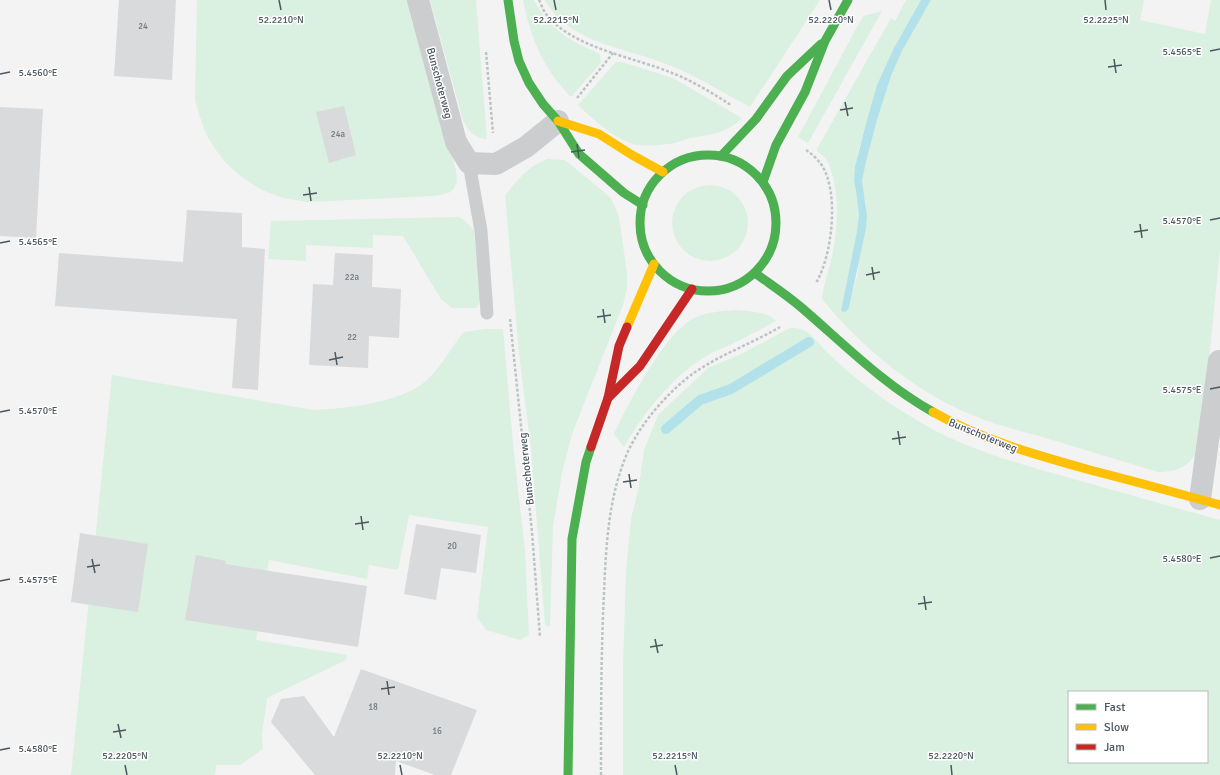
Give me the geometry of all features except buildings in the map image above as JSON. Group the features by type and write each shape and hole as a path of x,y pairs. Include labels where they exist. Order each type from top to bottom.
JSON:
{"main road":[{"path":"508,0 514,41 519,61 529,83 543,104 558,121 578,154 624,194 643,205"},
{"path":"763,182 782,133 805,92 825,41 848,0"},
{"path":"721,156 756,119 787,76 825,41"},
{"path":"558,121 599,134 632,155 663,172"},
{"path":"700,155 721,156 737,161 763,182 772,199 776,219 775,239 768,257 755,273 736,286 714,291 692,289 677,284 664,275 654,264 644,245 640,225 643,205 654,182 663,172 680,161 700,155"},
{"path":"568,775 572,539 586,462 608,398 619,346 654,264"},
{"name":"Bunschoterweg","path":"755,273 800,306 880,378 911,400 948,421 996,442 1036,455 1210,502"},
{"path":"608,398 640,366 692,289"}],"street":[{"name":"Bunschoterweg","path":"418,0 456,142 469,163"},
{"path":"469,163 496,164 526,147 558,121"},
{"name":"Bunschoterweg","path":"1210,502 1219,360"}],"lane":[{"name":"Bunschoterweg","path":"469,163 481,231 487,313"}],"path":[{"path":"539,0 546,13 556,24 567,32 613,53 673,73 712,93 756,119"},
{"path":"485,47 496,164"},
{"path":"558,121 613,53"},
{"path":"601,775 601,656 607,537 620,471 627,455 650,416 680,384 696,371 714,360 783,325 810,292 825,265 831,231 832,214 829,185 821,164 811,153 782,133"},
{"name":"Bunschoterweg","path":"510,319 532,532 541,644"}],"green space":[{"path":"197,0 408,0 455,165 457,180 454,189 448,193 434,196 309,202 283,198 262,190 243,178 226,163 215,149 206,134 195,99"},
{"path":"430,0 476,0 487,139 474,135 466,126 462,117"},
{"path":"523,0 534,0 548,21 559,31 580,45 593,50 600,55 601,62 599,65 571,97 553,76 534,40"},
{"path":"545,0 820,0 750,107 677,68 650,58 615,48 582,35 568,26 555,14"},
{"path":"906,0 921,0 894,48 859,149 854,181 859,214 842,306 847,311 857,276 866,204 862,181 877,120 891,76 902,51 931,0 1144,0 1140,20 1205,34 1211,0 1220,0 1220,249 1201,441 1195,455 1186,465 1166,472 1158,472 1013,429 972,415 930,394 890,366 853,334 822,299 836,235 837,211 835,188 831,169 826,159 817,151 817,149 891,18 895,21"},
{"path":"882,11 808,143 798,137 863,16"},
{"path":"616,62 622,62 673,78 742,118 724,130 672,144 639,145 623,140 606,130 578,105"},
{"path":"547,159 565,160 611,198 619,217 627,273 627,288 623,305 572,434 562,473 553,527 550,626 545,625 531,449 519,353 505,195 529,170"},
{"path":"710,185 724,188 737,196 745,209 748,223 745,237 737,250 724,258 710,261 696,258 683,250 675,237 672,223 675,209 683,196 696,188"},
{"path":"459,217 474,230 480,301 476,308 452,308 441,299 403,236 373,235 373,248 306,245 306,261 268,259 271,221"},
{"path":"736,310 763,314 773,318 776,321 712,353 684,372 651,407 624,447 614,434 638,387 672,337 684,325 696,317 721,311"},
{"path":"790,328 801,329 809,333 840,364 879,396 929,428 950,438 970,447 1013,461 1220,520 1220,775 623,775 623,667 626,571 631,519 639,486 644,450 658,415 708,368 743,353"},
{"path":"485,329 503,329 513,444 525,551 529,635 520,640 486,630 477,617 488,527 409,515 398,570 369,565 367,579 269,560 256,640 347,655 346,660 267,698 262,735 263,749 240,765 216,765 215,775 71,775 112,375 313,410 343,408 377,402 408,392 432,375 464,332"}],"water":[{"path":"921,0 931,0 902,51 891,76 866,162 862,181 867,216 866,228 849,308 842,312 859,214 854,181 855,167 877,85 894,48"}],"waterway":[{"path":"666,429 700,400 731,389 809,342"}],"traffic: fast":[{"path":"508,0 514,41 519,61 529,83 543,104 558,121 579,154 624,193 643,205"},
{"path":"763,182 776,145 805,92 825,41 848,0"},
{"path":"721,156 756,119 787,76 821,44"},
{"path":"708,155 734,160 756,175 771,197 776,223 771,249 756,271 734,286 708,291 682,286 660,271 645,249 640,223 645,197 660,175 682,160 708,155"},
{"path":"755,273 796,303 897,389 933,412"},
{"path":"568,775 572,539 586,462 591,447"}],"traffic: slow":[{"path":"558,121 599,134 632,155 663,172"},
{"path":"627,327 654,264"},
{"path":"933,412 971,431 1010,446 1090,470 1220,505"}],"traffic: jam":[{"path":"608,398 640,366 692,289"},
{"path":"591,447 608,398 619,346 627,327"}]}
